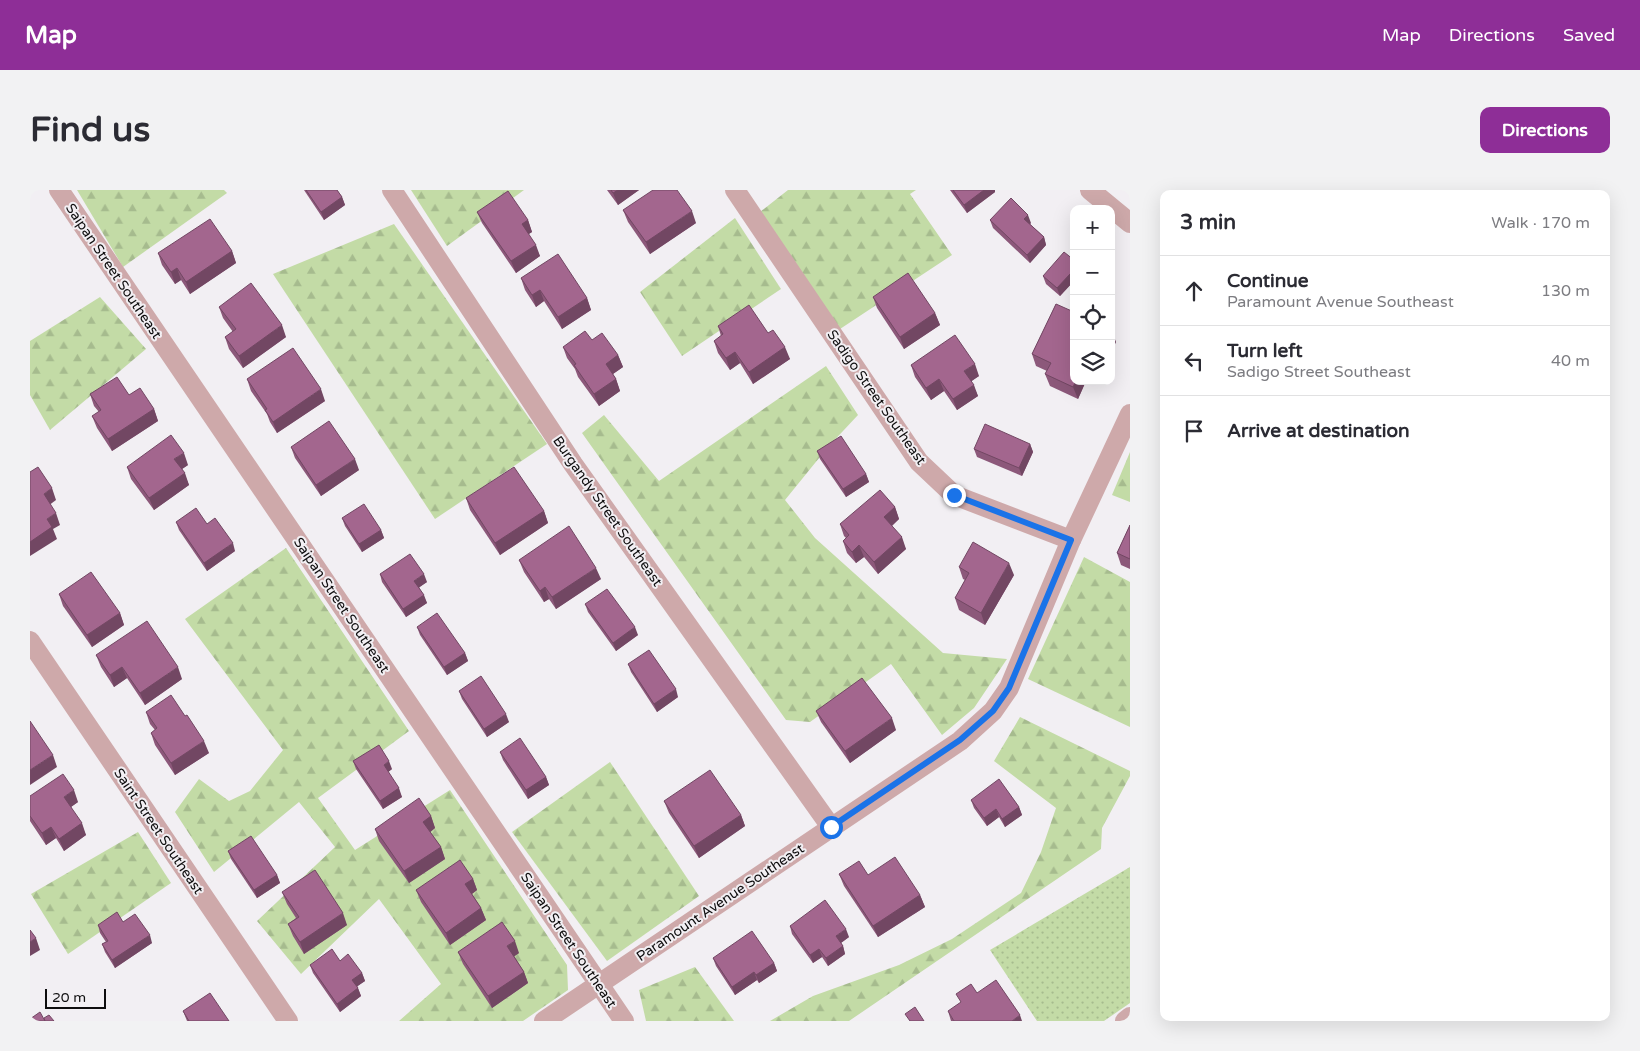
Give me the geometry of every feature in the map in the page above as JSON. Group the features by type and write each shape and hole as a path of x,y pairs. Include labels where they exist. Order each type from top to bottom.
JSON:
{"street":[{"name":"Saipan Street Southeast","path":"59,190 624,1021"},
{"name":"Burgandy Street Southeast","path":"392,190 573,464 831,827"},
{"name":"Sadigo Street Southeast","path":"735,190 919,462 954,495 1071,540"},
{"path":"1090,190 1130,223"},
{"name":"Paramount Avenue Southeast","path":"544,1021 960,740 993,711 1009,688 1071,540 1130,414"},
{"name":"Saint Street Southeast","path":"30,641 288,1021"},
{"path":"1125,1021 1130,1018"}],"green space":[{"path":"77,190 224,190 227,193 123,267"},
{"path":"411,190 524,190 447,246"},
{"path":"788,190 916,190 910,194 952,255 840,329 760,212"},
{"path":"735,218 781,289 682,356 640,292"},
{"path":"394,224 547,444 435,519 273,274"},
{"path":"100,297 146,349 50,430 30,395 30,341"},
{"path":"826,366 858,415 828,447 785,500 815,538 943,653 1007,659 974,708 942,735 891,664 810,722 786,720 582,433 604,415 659,481"},
{"path":"1130,452 1130,502 1112,495"},
{"path":"286,548 409,731 318,798 355,850 450,790 567,965 568,990 523,1021 399,1021 441,984 379,899 301,974 257,921 335,847 299,802 214,872 175,812 199,779 229,801 250,791 283,750 185,619"},
{"path":"1084,557 1130,582 1130,727 1028,679"},
{"path":"1020,717 1130,771 1130,776 1102,828 1101,849 849,1021 770,1021 813,996 899,965 952,939 1021,893 1041,852 1056,808 994,761"},
{"path":"610,762 699,896 607,961 512,832"},
{"path":"138,832 171,883 68,954 31,894"},
{"path":"1130,867 1130,1003 1104,1021 1037,1021 990,950"},
{"path":"695,967 734,1021 646,1021 639,990"}],"building":[{"path":"306,190 337,190 342,197 321,212"},
{"path":"653,190 677,190 692,211 646,242 623,210"},
{"path":"953,190 984,190 964,205"},
{"path":"508,191 528,220 522,224 536,245 511,261 477,212"},
{"path":"1011,198 1028,215 1024,219 1044,237 1027,255 990,220"},
{"path":"210,219 232,251 186,282 177,268 171,272 158,253"},
{"path":"1064,252 1070,257 1070,274 1057,288 1043,276"},
{"path":"558,254 587,298 558,317 540,290 532,295 521,278"},
{"path":"908,273 935,313 900,337 873,297"},
{"path":"251,283 282,325 239,356 225,337 236,329 219,307"},
{"path":"1056,304 1070,310 1070,385 1074,385 1073,387 1045,374 1051,363 1032,354"},
{"path":"749,305 768,333 773,330 785,347 749,372 735,352 726,358 714,341 723,334 718,326"},
{"path":"585,331 592,340 602,333 618,355 606,364 616,379 594,394 563,347"},
{"path":"955,335 975,364 964,371 974,385 953,399 939,379 926,388 911,365"},
{"path":"293,348 321,389 273,422 265,410 267,409 247,379"},
{"path":"117,377 129,395 140,388 154,409 108,439 92,416 101,410 90,394"},
{"path":"329,421 355,459 316,485 291,447"},
{"path":"985,424 1030,444 1019,468 974,449"},
{"path":"171,435 184,453 174,459 185,473 149,498 127,467"},
{"path":"841,436 866,474 843,489 817,451"},
{"path":"38,467 52,488 44,494 56,513 47,519 52,527 30,542 30,472"},
{"path":"514,467 544,511 495,543 466,498"},
{"path":"880,490 895,507 884,517 902,537 874,562 859,545 852,552 843,541 849,535 840,524"},
{"path":"364,504 381,530 359,544 342,518"},
{"path":"196,508 207,524 215,518 233,543 204,563 176,522"},
{"path":"1130,525 1130,559 1117,553"},
{"path":"569,526 596,568 552,597 545,587 540,591 519,560"},
{"path":"973,542 1009,563 981,613 955,598 969,573 959,567"},
{"path":"410,554 424,574 414,581 424,595 403,609 380,574"},
{"path":"91,572 120,613 87,635 59,594"},
{"path":"607,589 635,627 613,643 585,604"},
{"path":"437,613 465,653 444,667 417,627"},
{"path":"147,621 178,667 140,693 122,667 110,675 96,655"},
{"path":"649,650 676,689 654,704 628,664"},
{"path":"481,676 506,714 484,729 459,691"},
{"path":"862,678 892,718 845,751 816,711"},
{"path":"171,695 204,741 171,763 151,733 157,728 146,712"},
{"path":"30,721 53,755 30,770"},
{"path":"520,738 546,777 526,790 500,752"},
{"path":"379,745 389,761 384,765 399,788 380,801 353,761"},
{"path":"710,770 741,815 694,846 664,801"},
{"path":"63,774 74,790 64,797 82,823 59,839 51,827 42,833 30,816 30,796"},
{"path":"999,779 1019,807 1002,819 996,809 984,818 971,800"},
{"path":"419,798 431,816 423,822 441,847 404,871 375,829"},
{"path":"251,836 277,875 254,890 228,851"},
{"path":"895,857 920,895 873,926 839,874 859,861 868,875"},
{"path":"460,860 473,879 465,884 481,908 446,933 416,890"},
{"path":"315,870 343,913 300,942 288,924 299,917 282,892"},
{"path":"825,900 846,929 836,936 843,946 826,958 819,949 810,955 790,926"},
{"path":"117,912 123,922 135,914 150,935 112,960 102,944 108,941 98,925"},
{"path":"502,922 515,941 507,946 524,972 488,996 458,952"},
{"path":"30,930 36,938 30,942"},
{"path":"752,931 774,963 756,975 754,972 732,987 713,958"},
{"path":"332,949 340,961 348,954 362,973 352,980 358,988 337,1004 310,965"},
{"path":"996,980 1020,1015 1012,1021 954,1021 948,1011 961,1002 956,994 971,984 977,993"},
{"path":"210,993 229,1021 189,1021 183,1011"},
{"path":"915,1007 924,1021 910,1021 905,1014"},
{"path":"40,1012 45,1021 30,1021 30,1019"},
{"path":"49,1015 54,1021 45,1021 44,1018"}],"route":[{"path":"831,827 960,740 993,711 1009,688 1071,540 954,495"}]}
